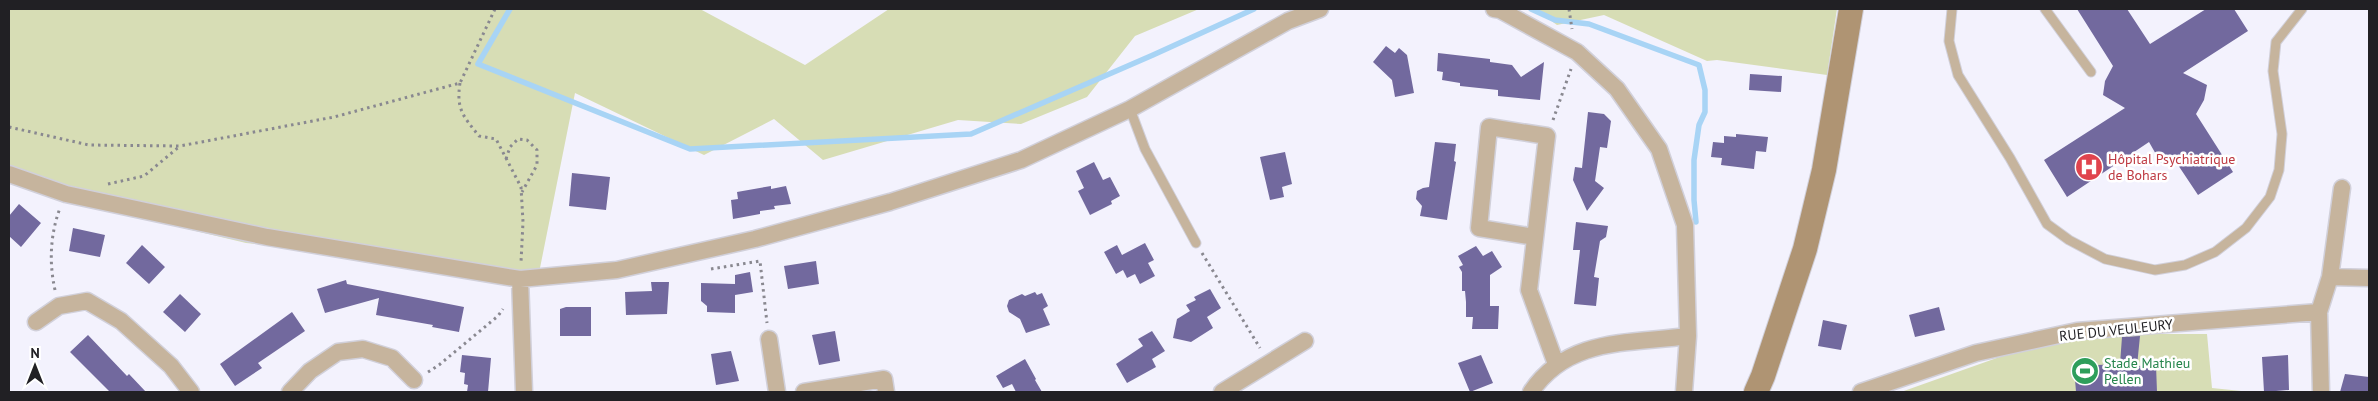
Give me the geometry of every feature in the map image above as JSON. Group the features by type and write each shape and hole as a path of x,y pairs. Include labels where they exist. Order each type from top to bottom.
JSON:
{"street":[{"path":"9,174 66,194 267,237 520,279 617,270 755,240 890,202 1021,160 1130,109 1288,21 1320,9"},
{"path":"1494,9 1577,52 1618,88 1659,149 1685,225 1688,336 1684,392"},
{"path":"1758,391 1805,249 1824,170 1851,9"},
{"path":"1535,237 1479,228 1490,127 1547,136 1529,290 1556,364"},
{"path":"2320,392 2319,312 2330,277 2342,188"},
{"path":"2330,277 2369,278"},
{"path":"520,279 524,392"},
{"path":"36,322 59,306 87,301 121,321 171,366 191,392"},
{"name":"RUE DU VEULEURY","path":"1861,392 1976,353 2077,331 2319,312"},
{"path":"1531,392 1540,379 1556,364 1575,353 1592,348 1688,336"},
{"path":"769,338 777,392"},
{"path":"1222,392 1305,342"},
{"path":"290,392 310,372 338,352 363,349 392,358 414,380"},
{"path":"804,392 885,386"}],"lane":[{"path":"1952,9 1949,41 1958,75 2010,158 2047,224 2069,240 2105,259 2155,270 2185,265 2215,252 2246,228 2270,197 2279,170 2282,134 2272,71 2276,42 2302,9"},
{"path":"2045,9 2090,72"},
{"path":"1130,109 1145,148 1196,243"}],"path":[{"path":"414,380 439,365 498,316 520,279 523,222 521,187 500,150 496,139 479,136 461,113 458,98 460,83 495,9"},
{"path":"1569,9 1571,26"},
{"path":"1547,136 1577,52"},
{"path":"9,127 89,145 180,146 334,117 460,83"},
{"path":"506,159 510,147 518,139 527,140 537,150 537,165 522,192"},
{"path":"100,186 144,176 180,146"},
{"path":"59,306 51,271 53,228 66,194"},
{"path":"1196,243 1269,363"},
{"path":"702,270 760,261 769,338"}],"green space":[{"path":"9,9 700,9 805,65 889,9 1199,9 1135,36 1087,97 1021,124 958,120 823,160 774,119 704,155 575,93 539,273 246,243 74,202 9,179"},
{"path":"1535,9 1837,9 1827,75 1717,60 1707,61 1604,15 1557,25"},
{"name":"Stade Mathieu Pellen","path":"2207,334 2212,388 2251,392 1901,392 2008,354 2105,335"}],"building":[{"path":"2077,9 2127,9 2150,44 2206,9 2234,9 2248,31 2183,73 2207,85 2204,100 2196,114 2233,172 2198,195 2172,156 2161,163 2149,142 2067,197 2044,160 2125,108 2103,95 2105,81 2113,66"},
{"path":"1386,46 1395,53 1399,48 1407,55 1414,93 1395,97 1392,80 1373,62"},
{"path":"1438,53 1490,59 1490,62 1512,65 1521,77 1544,62 1540,100 1498,96 1498,90 1460,86 1460,83 1442,80 1443,72 1437,71"},
{"path":"1750,74 1782,76 1781,92 1749,90"},
{"path":"1588,112 1604,114 1611,121 1607,148 1600,147 1595,181 1604,188 1587,211 1573,180 1575,167 1582,168"},
{"path":"1736,134 1768,137 1766,152 1756,151 1754,169 1721,165 1722,158 1711,157 1713,142 1724,143 1724,136 1736,137"},
{"path":"1435,142 1456,144 1454,161 1456,162 1447,220 1420,216 1422,206 1416,199 1417,191 1429,187"},
{"path":"1285,152 1292,184 1282,187 1284,197 1270,200 1260,157"},
{"path":"1094,162 1103,180 1110,177 1120,196 1111,201 1112,204 1090,215 1078,191 1084,188 1076,171"},
{"path":"572,173 610,177 606,210 569,206"},
{"path":"771,186 771,189 786,186 791,204 774,206 775,209 760,211 760,214 733,219 731,200 738,199 737,192"},
{"path":"19,204 41,223 21,247 9,236 9,216"},
{"path":"1576,222 1608,226 1606,237 1600,241 1594,277 1599,278 1596,306 1574,304 1580,250 1573,250"},
{"path":"73,228 105,235 100,257 69,251"},
{"path":"1145,243 1154,260 1148,263 1155,276 1140,284 1135,274 1127,278 1123,270 1116,274 1104,252 1117,245 1122,255"},
{"path":"142,245 165,267 149,284 126,263"},
{"path":"1476,246 1483,256 1492,251 1502,267 1490,275 1490,306 1499,306 1498,329 1472,329 1473,317 1466,317 1465,291 1462,291 1462,272 1459,267 1463,265 1458,256"},
{"path":"816,261 819,284 788,289 784,266"},
{"path":"750,272 753,292 735,295 735,313 707,312 707,306 701,301 701,283 735,284 735,275"},
{"path":"346,280 347,284 464,307 459,332 432,327 433,325 376,315 379,298 325,313 317,289"},
{"path":"651,282 669,282 667,314 626,315 625,292 652,291"},
{"path":"1210,289 1221,308 1207,317 1213,328 1191,342 1173,338 1177,319 1190,311 1186,305 1196,300 1194,297"},
{"path":"1035,292 1037,295 1042,293 1048,306 1043,309 1050,325 1026,333 1020,319 1009,312 1007,306 1009,300 1022,294 1025,296"},
{"path":"180,294 201,314 185,332 163,312"},
{"path":"566,307 591,307 591,336 560,336 560,309"},
{"path":"1939,307 1945,330 1915,337 1909,315"},
{"path":"292,312 305,331 258,363 262,368 235,386 220,364"},
{"path":"1823,320 1847,325 1841,350 1818,346"},
{"path":"835,331 840,361 819,365 812,335"},
{"path":"1152,331 1165,351 1152,359 1156,367 1127,383 1116,364 1143,346 1138,339"},
{"path":"88,335 127,376 129,374 146,392 110,392 70,352"},
{"path":"2140,336 2137,366 2156,365 2157,392 2076,392 2074,366 2120,364 2122,337"},
{"path":"731,351 739,381 716,385 711,354"},
{"path":"462,355 491,358 488,392 467,392 468,385 464,384 465,373 460,372"},
{"path":"1481,355 1493,383 1470,392 1458,363"},
{"path":"2288,355 2289,390 2264,392 2262,357"},
{"path":"1025,359 1042,392 1016,392 1012,384 1003,388 996,376"},
{"path":"2345,374 2369,377 2369,392 2340,392"}],"waterway":[{"path":"510,9 478,64 690,149 971,134 1254,9"},
{"path":"1531,9 1555,20 1589,24 1699,65 1705,90 1705,112 1699,125 1694,160 1696,222"}],"place":[{"name":"Hôpital Psychiatrique de Bohars","path":"2089,167"},
{"name":"Stade Mathieu Pellen","path":"2085,371"}]}
